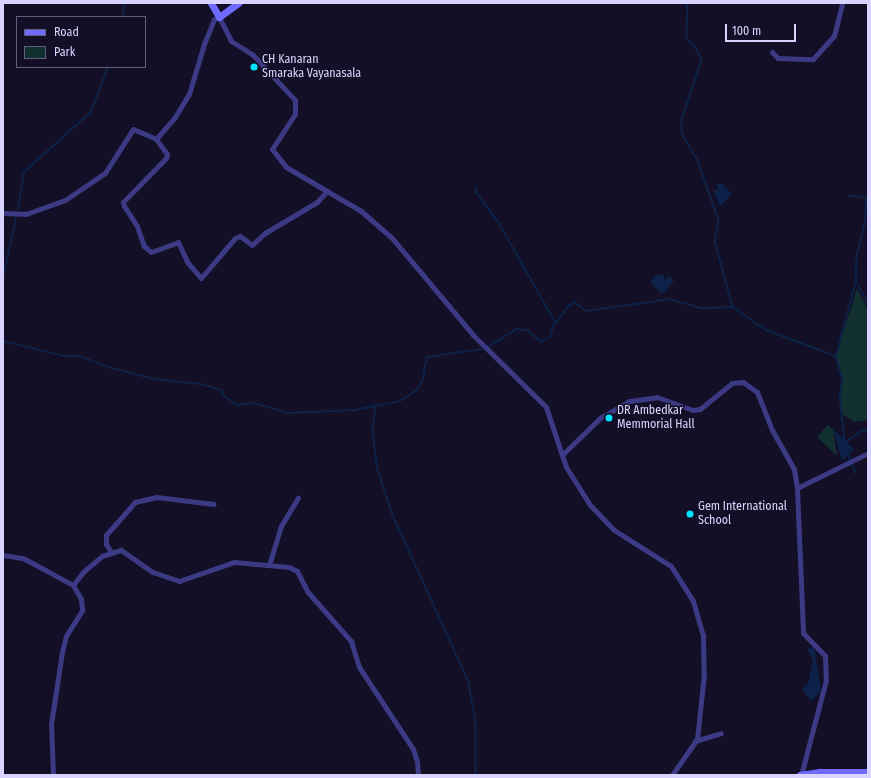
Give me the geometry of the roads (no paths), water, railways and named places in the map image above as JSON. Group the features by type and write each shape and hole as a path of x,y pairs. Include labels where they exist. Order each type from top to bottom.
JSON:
{"main road":[{"path":"211,3 219,17 238,3"},
{"path":"800,775 868,772"}],"street":[{"path":"772,52 778,58 813,59 834,36 842,3"},
{"path":"156,139 175,117 189,94 204,44 214,19 219,17 231,41 253,56 294,100 294,114 272,149 286,167 361,211 392,238 473,335 546,407 562,455 590,505 614,530 671,566 693,601 703,635 704,674 696,741 672,775"},
{"path":"3,213 26,214 65,200 105,173 133,129 136,128 147,137 156,139 167,154 166,158 123,202 124,206 137,226 144,246 151,252 178,242 188,263 201,278 235,238 240,236 252,246 265,233 317,202 327,191"},
{"path":"562,455 600,418 630,401 657,397 693,410 700,409 732,383 743,382 757,392 772,430 794,469 798,488 803,633 809,641 823,651 826,680 800,775"},
{"path":"798,488 868,453"},
{"path":"111,552 106,544 106,536 135,502 156,497 214,504"},
{"path":"269,565 281,526 298,498"},
{"path":"72,585 83,572 111,552 121,550 153,572 179,582 234,562 289,567 297,571 307,591 352,641 359,667 412,750 417,761 418,775"},
{"path":"3,555 23,558 72,585 81,599 82,610 66,636 62,652 52,724 53,775"},
{"path":"696,741 721,733"}],"water":[{"path":"722,183 732,194 720,206 713,189 719,191 716,185"},
{"path":"656,275 663,275 666,281 668,275 674,281 662,294 650,282"},
{"path":"833,429 854,449 842,461"},
{"path":"814,647 821,691 811,701 802,689 808,684 813,660 807,649"}],"waterway":[{"path":"123,16 124,3"},
{"path":"688,3 687,39 696,48 702,60 682,120 682,133 699,163 719,221 715,241 733,307"},
{"path":"18,210 24,172 91,112 108,68"},
{"path":"476,187 476,192 498,221 556,323"},
{"path":"849,196 867,197 865,224 857,255 856,281 868,303"},
{"path":"3,278 16,218"},
{"path":"836,356 856,281"},
{"path":"490,346 516,329 528,330 541,342 550,337 553,327 568,306 575,302 586,311 670,299 702,308 733,307 766,330 836,356 843,380 840,395 845,442"},
{"path":"3,341 64,356 80,356 108,367 154,379 201,384 222,390 224,396 238,405 254,403 289,413 355,410 400,401 417,390 423,379 427,357 481,349"},
{"path":"376,405 373,431 378,470 392,513 469,682 476,723 476,775"},
{"path":"846,442 861,431 868,430"},
{"path":"848,453 856,473"}],"place":[{"name":"CH Kanaran Smaraka Vayanasala","path":"254,67"},
{"name":"DR Ambedkar Memmorial Hall","path":"609,418"},
{"name":"Gem International School","path":"690,514"}]}
